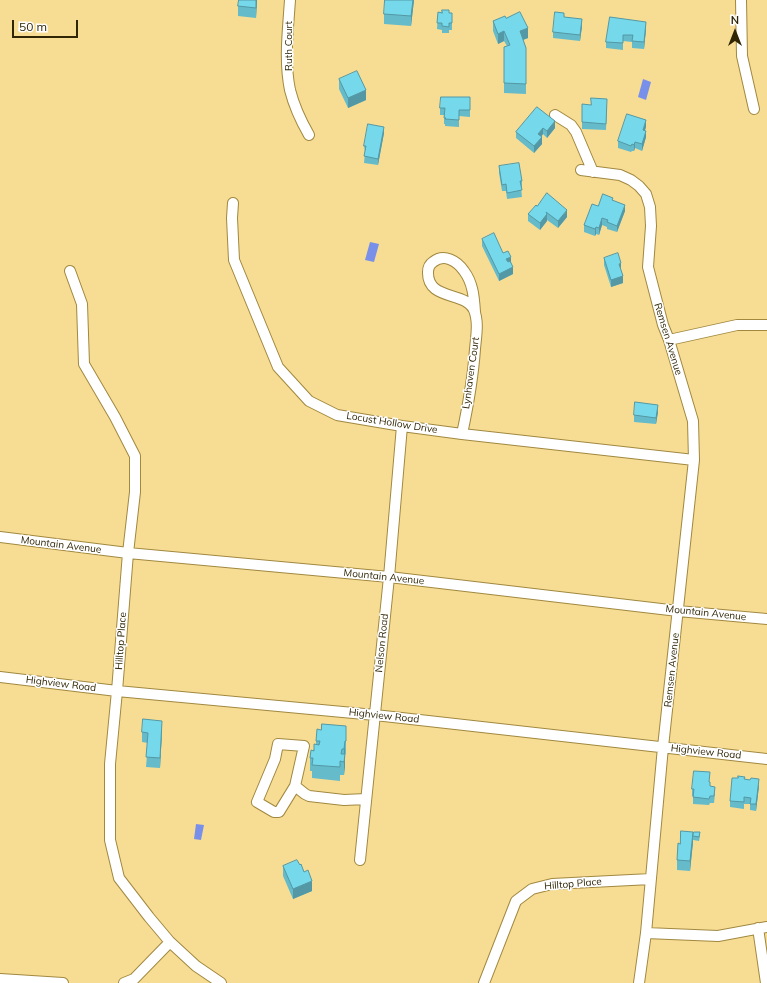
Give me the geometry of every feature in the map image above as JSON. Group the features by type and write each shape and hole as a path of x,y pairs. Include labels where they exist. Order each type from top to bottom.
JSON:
{"street":[{"name":"Ruth Court","path":"290,0 287,58 290,90 298,114 309,135"},
{"path":"741,0 742,56 754,109"},
{"path":"555,115 571,125 576,132 593,172"},
{"name":"Remsen Avenue","path":"581,170 620,175 632,180 646,194 650,207 651,226 648,267 656,300 692,421 694,460 663,748 646,933 639,983"},
{"name":"Locust Hollow Drive","path":"234,203 232,218 234,260 278,367 309,401 337,415 402,426 694,460"},
{"name":"Lynhaven Court","path":"462,434 473,371 477,332 475,312 472,287 464,271 457,263 445,258 440,258 431,263 428,269 428,274 432,286 443,293 472,306 475,312"},
{"name":"Hilltop Place","path":"70,271 82,304 84,364 115,417 135,456 135,492 128,553 110,764 110,840 119,878 148,917 170,942 196,966 221,983"},
{"path":"669,340 736,325 767,326"},
{"name":"Nelson Road","path":"360,860 389,577 402,426"},
{"name":"Mountain Avenue","path":"0,537 128,553 389,577 678,611 767,619"},
{"name":"Highview Road","path":"0,677 375,715 767,759"},
{"path":"278,744 304,746 295,786 279,812 274,812 257,802 275,759 278,744"},
{"path":"295,786 309,796 344,800 366,799"},
{"name":"Hilltop Place","path":"484,983 516,900 532,889 552,884 651,879"},
{"path":"646,933 718,936 763,928 766,983"},
{"path":"124,983 134,979 170,942"},
{"path":"0,979 64,983"}],"water":[{"path":"643,79 651,82 646,100 638,97"},
{"path":"370,242 379,244 374,262 365,260"},
{"path":"196,824 204,825 201,840 194,839"}],"building":[{"path":"239,0 256,0 256,8 238,6"},
{"path":"385,0 413,0 411,16 384,14"},
{"path":"442,10 449,10 449,13 452,13 452,23 449,23 449,27 442,26 442,23 437,23 438,12 442,13"},
{"path":"520,12 528,28 520,31 526,48 526,84 504,83 504,47 510,45 504,31 498,34 493,21 505,16 506,18"},
{"path":"555,12 564,13 564,17 582,19 580,35 553,32"},
{"path":"610,17 646,22 644,42 632,41 633,35 623,35 623,43 606,42"},
{"path":"357,71 366,90 348,98 339,79"},
{"path":"441,97 470,97 470,110 459,110 459,120 445,119 445,108 440,108"},
{"path":"591,98 607,99 606,124 582,122 582,104 591,105"},
{"path":"537,107 555,121 547,131 543,128 538,134 542,137 534,146 516,132"},
{"path":"627,114 646,120 643,130 646,131 642,144 635,142 634,145 632,144 631,146 618,141"},
{"path":"368,124 384,127 378,159 364,156 366,146 364,146"},
{"path":"519,163 522,190 507,193 506,184 502,185 499,166"},
{"path":"547,193 567,210 558,221 546,212 547,214 540,223 528,214 536,205 537,206"},
{"path":"603,194 613,198 612,200 625,205 617,226 602,218 599,228 596,227 595,229 584,225 592,204 598,206"},
{"path":"494,233 503,253 508,251 511,257 506,259 508,262 510,261 513,267 499,274 482,239"},
{"path":"618,253 621,263 619,264 623,276 611,280 604,258"},
{"path":"635,402 658,405 656,418 634,415"},
{"path":"143,719 162,721 160,758 146,757 148,733 142,732"},
{"path":"322,724 346,726 346,741 341,754 345,754 344,762 340,761 340,767 312,765 313,758 310,758 311,750 314,751 314,744 319,745 320,741 316,741 317,729 321,730"},
{"path":"694,771 710,772 709,782 710,786 715,787 714,796 710,796 709,799 693,797 694,789 692,789"},
{"path":"738,776 745,777 744,779 750,780 751,778 759,779 756,804 750,804 751,798 744,797 744,802 730,801 732,778 738,778"},
{"path":"681,831 693,832 690,861 677,860 678,843 680,844"},
{"path":"694,832 700,832 699,837 693,836"},
{"path":"297,860 300,865 301,864 304,872 308,870 312,881 293,889 283,866"}]}
